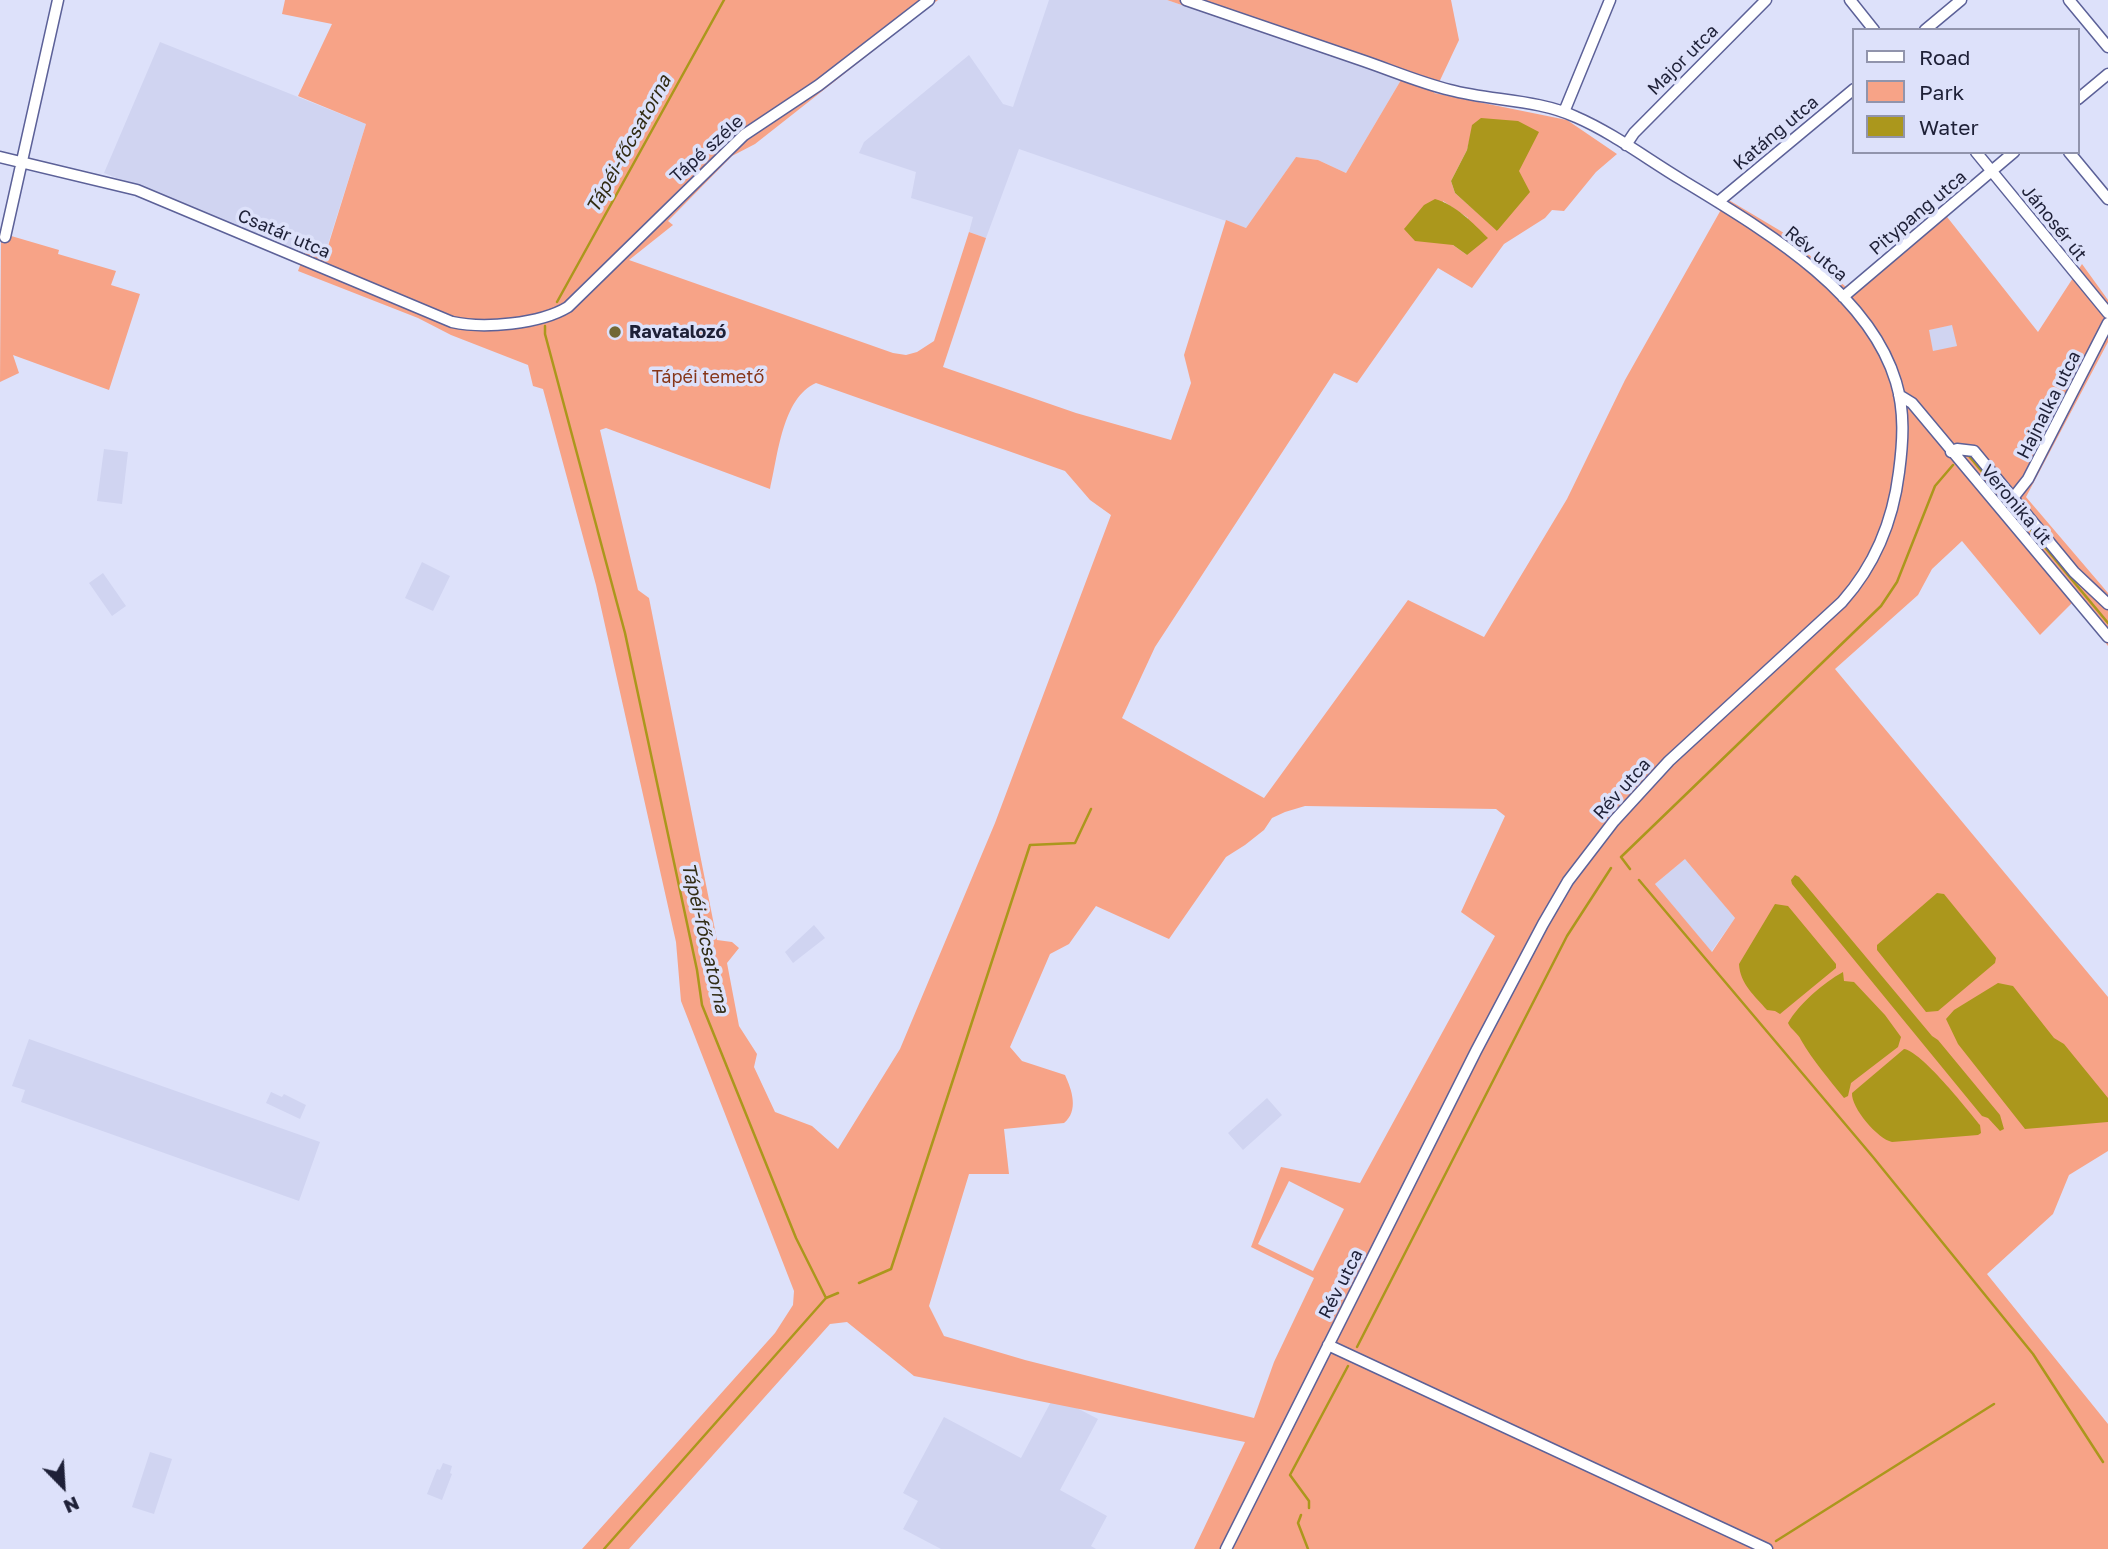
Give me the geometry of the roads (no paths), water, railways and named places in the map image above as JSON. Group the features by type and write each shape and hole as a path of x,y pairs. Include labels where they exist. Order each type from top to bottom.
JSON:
{"street":[{"path":"5,237 58,0"},
{"name":"Tápé széle","path":"555,313 573,302 744,135 819,85 929,0"},
{"name":"Rév utca","path":"1186,0 1448,90 1564,112 1626,145 1718,202 1780,243 1843,297 1862,318 1891,367 1899,395 1902,447 1894,507 1879,548 1861,578 1842,602 1669,761 1639,792 1568,881 1542,924 1476,1051 1226,1549"},
{"path":"1564,112 1610,0"},
{"name":"Major utca","path":"1626,145 1634,133 1766,0"},
{"path":"1850,0 1872,28"},
{"path":"1927,28 1961,0"},
{"path":"2069,0 2108,47"},
{"path":"2080,97 2108,74"},
{"name":"Katáng utca","path":"1718,202 1853,90"},
{"name":"Jánosér út","path":"1978,154 2108,313"},
{"name":"Pitypang utca","path":"1843,297 2012,154"},
{"path":"2071,154 2108,199"},
{"name":"Csatár utca","path":"0,157 138,190 452,322 494,325 555,313"},
{"name":"Hajnalka utca","path":"2013,498 2028,479 2108,323"},
{"name":"Veronika út","path":"1899,395 1912,403 2108,637"},
{"path":"1951,452 1966,448 1974,451 2074,572 2108,604"},
{"path":"1328,1345 1767,1549"}],"water":[{"path":"1481,118 1518,121 1539,132 1519,171 1530,192 1497,231 1455,193 1451,181 1467,150 1472,125"},
{"path":"1435,199 1457,210 1488,238 1467,255 1453,245 1415,241 1404,229 1424,205"},
{"path":"1795,875 2000,1115 2004,1129 2000,1131 1988,1118 1982,1116 1792,884 1791,880"},
{"path":"1937,893 1944,894 1996,958 1995,963 1938,1011 1926,1012 1877,950 1877,945"},
{"path":"1775,904 1788,906 1836,964 1836,968 1780,1014 1767,1010 1753,995 1742,978 1739,964"},
{"path":"1843,972 1844,981 1854,982 1885,1015 1901,1037 1898,1047 1851,1083 1848,1096 1844,1098 1788,1023 1812,994"},
{"path":"1998,983 2013,986 2054,1038 2064,1044 2108,1098 2108,1122 2025,1129 1958,1044 1946,1019 1954,1010"},
{"path":"1904,1049 1921,1059 1943,1082 1980,1125 1981,1133 1892,1142 1866,1122 1856,1107 1852,1093"}],"waterway":[{"name":"Tápéi-főcsatorna","path":"557,302 724,0"},
{"name":"Tápéi-főcsatorna","path":"545,326 625,633 697,970 702,1005 796,1238 826,1298"},
{"path":"1965,455 1969,456 2108,623"},
{"path":"1630,869 1621,857 1881,606 1897,582 1935,486 1953,465"},
{"path":"859,1283 891,1269 1030,845 1075,843 1091,809"},
{"path":"1357,1347 1567,936 1611,868"},
{"path":"1639,880 1873,1157 2033,1354 2103,1462"},
{"name":"Tápéi-főcsatorna","path":"604,1549 826,1298 838,1293"},
{"path":"1309,1508 1309,1501 1290,1475 1348,1366"},
{"path":"1776,1541 1994,1404"},
{"path":"1301,1515 1298,1523 1308,1549"}],"place":[{"name":"Ravatalozó","path":"615,332"}],"park label":[{"name":"Tápéi temető","path":"708,377"}]}
